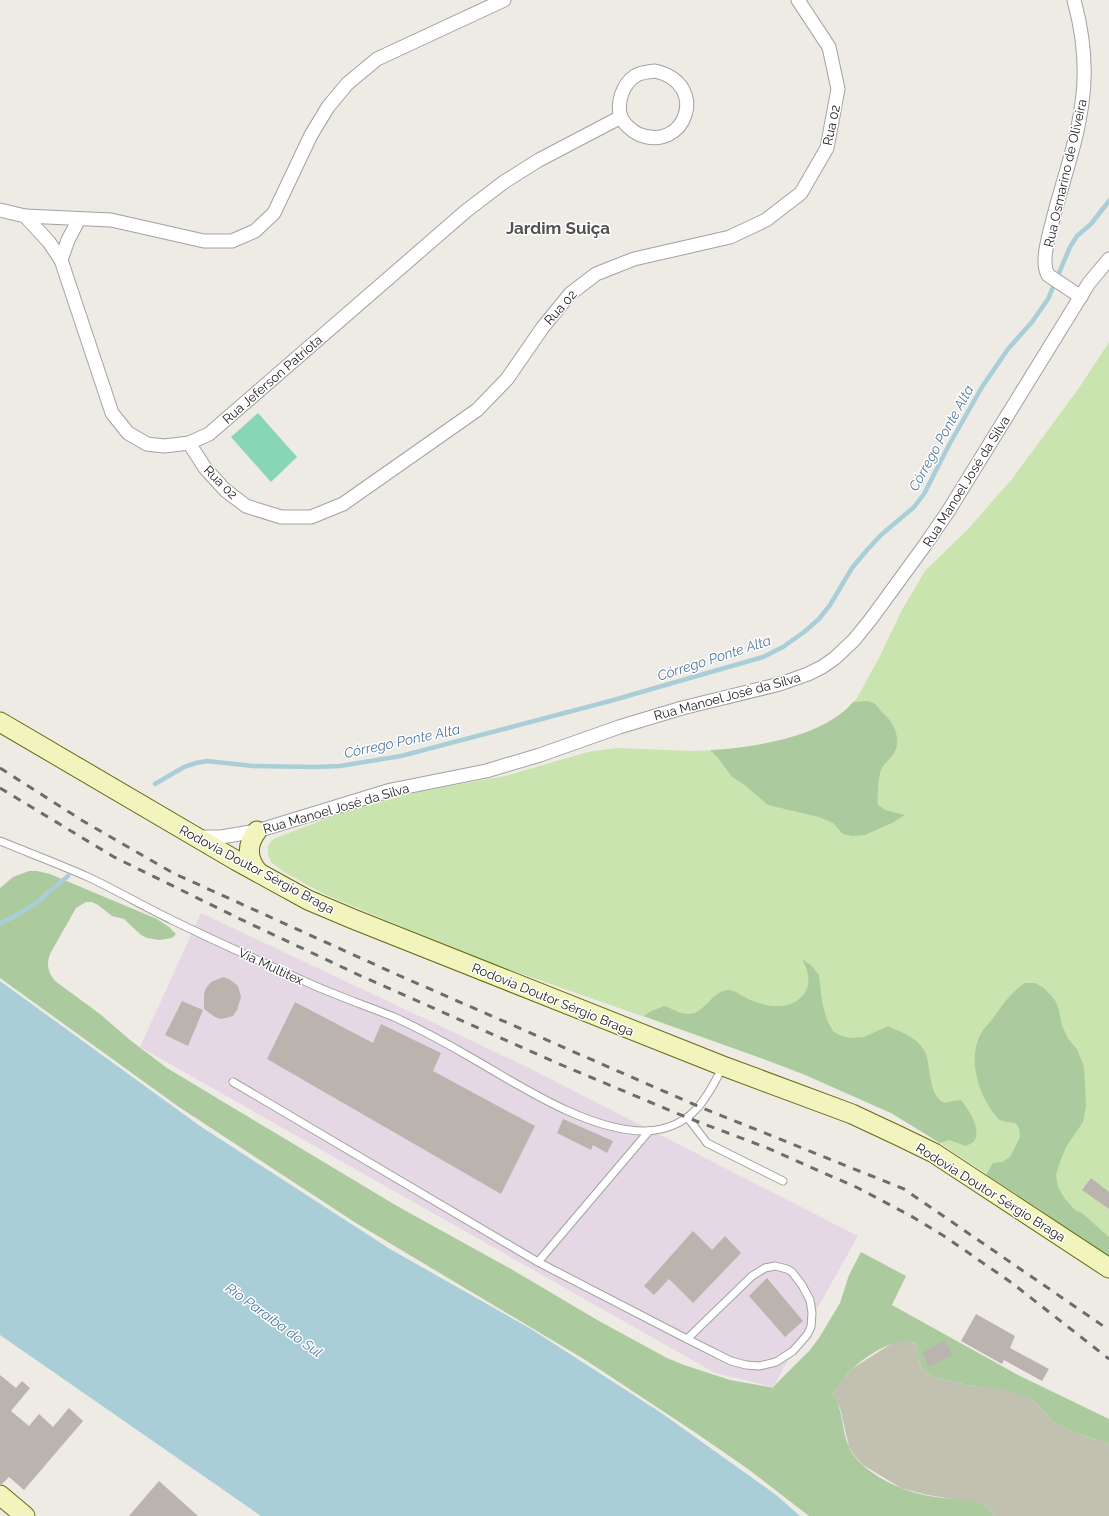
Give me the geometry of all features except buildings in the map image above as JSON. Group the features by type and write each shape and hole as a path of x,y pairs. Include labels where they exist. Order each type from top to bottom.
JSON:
{"main road":[{"name":"Rodovia Doutor Sérgio Braga","path":"0,722 308,900 723,1066 852,1114 934,1154 1109,1268"},
{"path":"256,831 251,838 249,849 250,858 254,868 259,873"},
{"path":"0,1495 25,1516"}],"street":[{"path":"0,210 25,216 111,220 204,241 232,241 255,231 274,213 311,134 328,107 347,84 378,59 504,0"},
{"name":"Rua 02","path":"189,443 205,468 225,490 246,506 281,517 311,517 343,504 477,410 507,378 543,327 570,294 596,274 634,259 730,237 766,220 801,193 827,148 838,90 829,47 798,0"},
{"name":"Rua Osmarino de Oliveira","path":"1074,0 1083,50 1084,90 1077,133 1048,241 1045,262 1048,275 1081,297"},
{"path":"656,71 666,73 675,79 682,88 686,98 687,109 683,120 676,129 667,135 656,138 645,137 635,133 621,117 620,104 622,94 627,84 635,76 644,72 656,71"},
{"name":"Rua Jeferson Patriota","path":"25,216 49,242 61,260 112,413 128,433 147,444 164,446 189,443 209,434 466,211 504,182 539,160 621,117"},
{"path":"61,260 68,240 79,219"},
{"name":"Rua Manoel José da Silva","path":"195,836 221,837 256,831 391,790 486,771 540,755 619,726 682,708 780,684 799,678 822,667 835,658 854,640 871,619 950,510 1081,297 1097,273 1109,259"}],"lane":[{"name":"Via Multitex","path":"0,842 88,877 171,920 316,986 394,1018 469,1056 539,1096 590,1119 618,1128 649,1131 666,1127 688,1118"},
{"path":"723,1066 715,1083 700,1107 688,1118 707,1142 783,1181"},
{"path":"234,1082 538,1262 688,1339 738,1363 759,1366 776,1362 793,1351 807,1335 812,1320 810,1300 802,1285 792,1272 775,1266 764,1268 752,1276 688,1339"},
{"path":"538,1262 649,1131"}],"shaded area":[{"path":"201,913 529,1068 858,1236 773,1387 715,1373 140,1047"},
{"path":"905,1340 916,1344 920,1364 923,1370 933,1377 981,1388 1005,1389 1023,1395 1033,1400 1052,1421 1076,1433 1109,1444 1109,1516 994,1516 987,1506 980,1503 927,1495 901,1488 863,1465 849,1447 840,1408 833,1394 843,1379 853,1368 894,1342"}],"green space":[{"path":"1109,342 1109,1258 1039,1209 917,1128 891,1113 803,1074 758,1057 477,958 324,894 284,872 271,862 268,854 268,846 272,840 278,837 349,810 416,792 505,776 588,752 617,748 691,751 724,750 784,739 810,731 828,723 846,711 857,698 879,658 902,610 925,571 969,528 1012,479 1079,388"},
{"path":"258,413 297,457 271,482 231,437"},
{"path":"867,701 876,705 888,718 894,727 897,737 894,753 883,766 881,771 878,786 878,805 885,810 905,815 892,823 865,835 852,836 843,834 833,823 819,817 768,805 742,783 732,777 710,750 747,747 807,732 825,724 840,714 853,702"},
{"path":"29,871 50,874 157,919 176,934 172,938 159,940 147,938 141,935 124,919 112,916 92,902 86,902 76,908 50,954 48,968 55,981 100,1014 130,1040 167,1068 397,1206 667,1358 730,1380 775,1388 773,1387 810,1350 819,1338 840,1303 849,1275 861,1252 906,1276 892,1305 1018,1375 1109,1419 1109,1444 1076,1433 1052,1421 1033,1400 1014,1392 995,1388 981,1388 933,1377 923,1370 920,1364 916,1344 909,1341 891,1344 873,1353 852,1369 833,1394 839,1407 845,1435 850,1449 864,1466 874,1474 896,1486 918,1494 968,1500 980,1503 987,1506 994,1516 809,1516 748,1469 587,1361 356,1223 179,1107 0,978 0,888 13,877"},
{"path":"802,959 812,966 819,975 822,1002 827,1020 833,1031 839,1035 850,1038 864,1037 888,1026 908,1035 921,1045 928,1061 931,1081 935,1093 939,1099 945,1103 961,1100 970,1112 977,1132 975,1139 971,1144 966,1146 949,1140 940,1143 891,1113 803,1074 644,1016 649,1012 664,1006 690,1014 700,1010 722,991 728,990 738,993 755,1002 770,1006 785,1006 792,1004 804,994 808,985 808,976"},
{"path":"1025,983 1035,983 1044,988 1055,1000 1059,1010 1062,1026 1069,1040 1077,1049 1084,1067 1086,1106 1083,1122 1066,1147 1056,1175 1058,1187 1065,1199 1075,1210 1083,1214 1109,1237 1109,1258 1039,1209 986,1175 993,1163 1002,1162 1010,1157 1020,1137 1019,1128 1015,1123 1000,1120 991,1110 984,1098 976,1074 976,1049 981,1033 1010,996"}],"water":[{"name":"Rio Paraíba do Sul","path":"0,981 200,1126 390,1249 531,1329 660,1412 775,1494 800,1516 261,1516 0,1335"}],"waterway":[{"name":"Córrego Ponte Alta","path":"155,784 184,767 207,761 253,766 314,767 340,766 401,756 610,701 763,657 783,647 819,619 830,605 852,568 867,550 881,535 914,507 924,494 949,445 982,387 1008,349 1032,322 1048,299 1070,247 1077,236 1091,224 1109,201"},
{"path":"0,924 32,906 68,876"}],"railway":[{"path":"0,768 83,821 173,873 398,975 700,1107 904,1189 1109,1330"},
{"path":"0,788 114,857 361,976 564,1066 688,1118 765,1147 858,1188 911,1216 944,1236 1012,1283 1109,1359"}],"district":[{"name":"Jardim Suiça","path":"558,228"}]}
